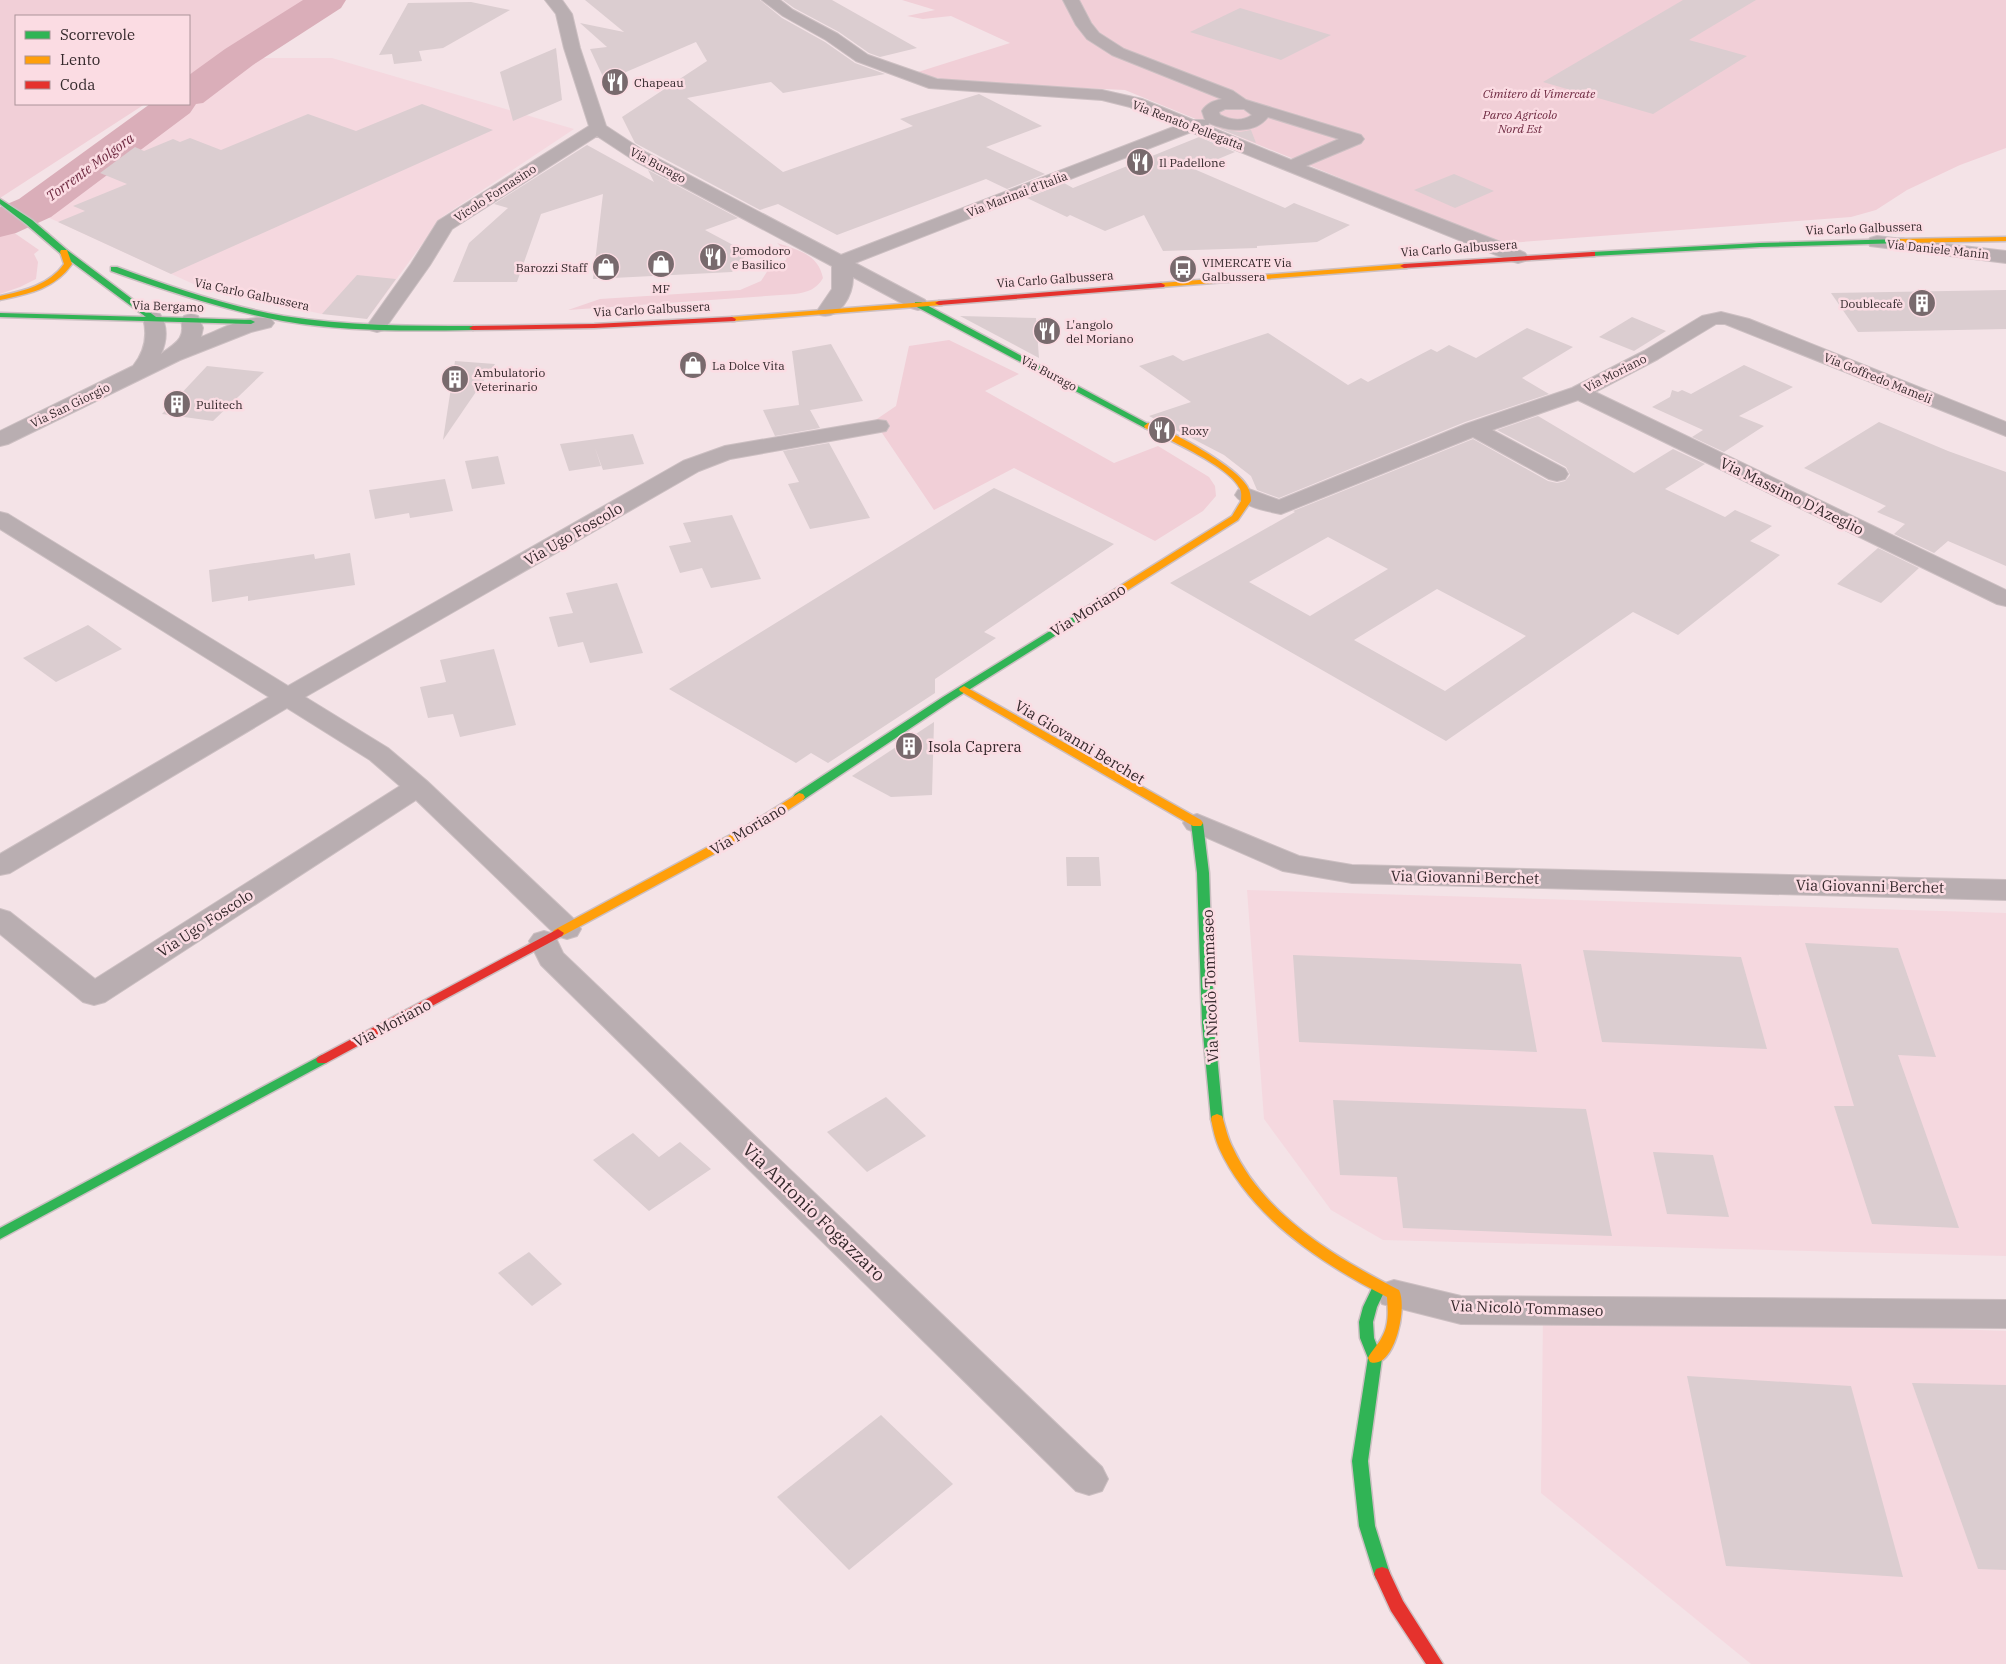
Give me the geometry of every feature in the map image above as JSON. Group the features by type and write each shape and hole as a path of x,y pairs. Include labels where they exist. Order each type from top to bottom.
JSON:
{"street":[{"path":"553,0 564,14 572,48 598,128"},
{"name":"Via Renato Pellegatta","path":"770,0 788,13 832,37 862,58 934,84 1102,95 1136,103 1518,257"},
{"path":"1070,0 1084,25 1093,36 1118,52 1227,95 1241,104 1355,139 1291,166"},
{"path":"1141,77 1158,69"},
{"path":"1102,95 1123,85"},
{"path":"1217,120 1209,114 1212,108 1225,104 1241,104"},
{"name":"Via Marinai d'Italia","path":"841,262 1193,125 1217,120 1231,124 1254,122 1261,116 1259,110"},
{"name":"Via Burago","path":"598,128 640,156 1215,462 1236,477 1246,495"},
{"name":"Vicolo Fornasino","path":"377,326 445,225 598,128"},
{"path":"0,201 30,222 85,254"},
{"path":"30,222 64,252 153,318 157,330 157,340 152,354 140,370"},
{"name":"Via Carlo Galbussera","path":"114,269 200,298 267,314 335,325 527,329 638,325 1518,257 1871,242 2006,239"},
{"name":"Via Daniele Manin","path":"1871,242 2006,257"},
{"path":"0,298 38,287 62,274 68,264 64,252"},
{"name":"Via Carlo Galbussera","path":"100,262 183,311"},
{"path":"826,311 837,300 843,287 844,278 841,262"},
{"name":"Via Bergamo","path":"0,314 153,318 183,311 264,323 335,325"},
{"name":"Via San Giorgio","path":"168,358 192,339 193,328 183,311"},
{"name":"Via Moriano","path":"0,1234 749,830 964,689 980,683 1235,518 1245,507 1246,495 1270,505 1281,507 1474,429 1579,392 1651,355 1712,319 1729,318 1750,326"},
{"name":"Via San Giorgio","path":"0,439 140,370 228,334 264,323"},
{"name":"Via Goffredo Mameli","path":"1750,326 2006,430"},
{"name":"Via Massimo D'Azeglio","path":"1579,392 2006,599"},
{"name":"Via Ugo Foscolo","path":"0,866 288,697 691,466 725,453 878,426"},
{"path":"1474,429 1558,474"},
{"path":"0,519 380,754 418,787 556,935"},
{"path":"964,689 1197,823"},
{"name":"Via Giovanni Berchet","path":"1143,778 1176,802 1197,823 1293,864 1352,874 2006,890"},
{"name":"Via Ugo Foscolo","path":"0,919 94,994 418,787"},
{"name":"Via Nicolò Tommaseo","path":"1197,823 1203,855 1206,904 1208,1023 1220,1132 1231,1157 1246,1180 1273,1211 1300,1236 1328,1257 1387,1291 1461,1310 2006,1314"},
{"name":"Via Antonio Fogazzaro","path":"556,935 551,958 1089,1479"},
{"path":"1387,1291 1364,1322 1374,1358 1360,1460 1367,1526 1377,1562 1397,1606 1435,1664"},
{"path":"1374,1358 1386,1345 1395,1330 1396,1313 1387,1291"}],"shaded area":[{"path":"255,58 332,58 574,129 442,217 373,311 351,315 322,314 202,288 43,215"},
{"path":"1247,890 2006,913 2006,1256 1383,1240 1331,1210 1264,1119"},
{"path":"1543,1314 2006,1331 2006,1664 1751,1664 1541,1493"}],"green space":[{"path":"0,0 305,0 190,74 190,15 15,15 15,105 143,105 0,198"},
{"name":"Parco Agricolo Nord Est","path":"902,0 2006,0 2006,148 1960,165 1907,190 1876,210 1851,217 1509,243 1489,239 1125,90 957,82 918,72 1010,43 951,16 923,19 907,16 935,10"},
{"path":"0,223 39,250 34,254 38,262 36,279 0,294"},
{"path":"777,243 806,254 817,263 823,278 818,285 808,291 795,294 568,310 600,299 740,290 761,281 770,267 786,260 788,253"},
{"path":"949,340 1019,374 985,391 1114,463 1158,446 1209,477 1215,486 1216,496 1203,511 1155,541 1014,468 934,510 874,421 896,406 909,346"}],"building":[{"path":"585,0 760,0 782,18 825,42 855,63 885,74 783,93 771,82 687,98 783,172 913,126 900,119 979,94 1042,126 986,147 1045,174 1007,189 986,179 837,235 778,204 760,210 635,143 622,117 707,61 696,42 605,81 590,49 607,47 580,23 624,32"},
{"path":"783,0 832,0 917,48 880,57 869,53 839,32"},
{"path":"1683,0 1756,0 1689,40 1747,56 1653,114 1543,82"},
{"path":"471,2 510,10 443,48 419,51 422,61 394,64 392,54 379,55 408,3"},
{"path":"1240,8 1331,35 1281,60 1190,32"},
{"path":"556,48 562,100 513,121 500,72"},
{"path":"422,104 493,130 171,274 58,222 85,211 73,206 127,184 100,173 135,147 144,151 173,139 180,142 190,138 221,150 308,114 356,131"},
{"path":"1220,129 1240,132 1251,130 1256,143"},
{"path":"1199,137 1235,152 1194,169 1285,208 1294,203 1350,225 1317,242 1257,246 1257,248 1163,251 1144,215 1105,231 1070,215 1067,217 1027,198 1064,183 1073,188"},
{"path":"587,145 654,182 648,170 738,218 705,230 748,253 732,272 593,279 603,194 541,214 517,282 453,282 469,243 508,208 494,204"},
{"path":"1454,174 1494,191 1455,208 1414,190"},
{"path":"357,275 396,279 367,319 322,314"},
{"name":"Doublecafè","path":"2006,290 2006,329 1858,332 1831,293"},
{"path":"960,316 1036,318 1039,358"},
{"path":"1632,317 1666,331 1634,351 1599,337"},
{"path":"1527,328 1573,347 1522,378 1549,394 1465,422 1279,498 1257,490 1251,476 1224,455 1149,416 1191,402 1139,366 1173,355 1183,361 1268,333 1348,385 1361,378 1368,382 1431,349 1437,352 1449,345 1476,358"},
{"path":"831,344 863,401 810,410 820,428 775,436 763,410 799,405 792,351"},
{"path":"455,361 495,364 443,440"},
{"path":"1744,365 1793,387 1739,416 1764,426 1724,452 1692,437 1703,430 1652,407 1670,397 1672,390 1678,392 1682,390 1691,394"},
{"path":"207,366 264,372 213,421 162,414"},
{"path":"1538,416 1634,473 1673,449 1705,464 1665,489 1725,517 1735,510 1772,526 1750,541 1780,555 1678,635 1633,612 1446,741 1170,583 1295,512 1293,511 1473,439 1548,481 1557,483 1565,481 1570,475 1566,467 1497,430","holes":["1328,537 1388,569 1310,616 1249,582","1437,589 1526,636 1445,691 1354,640"]},
{"path":"1879,422 1948,451 2006,472 2006,566 1948,541 1934,553 1894,534 1905,524 1877,512 1886,506 1804,468"},
{"path":"633,434 644,464 603,470 595,448 601,466 569,471 560,444"},
{"path":"829,443 870,518 810,529 788,484 799,482 783,451"},
{"path":"498,456 505,484 472,489 465,461"},
{"path":"445,479 453,511 410,518 409,513 375,519 369,490"},
{"path":"994,488 1114,544 984,632 996,638 935,679 935,693 828,763 811,753 796,763 669,689"},
{"path":"732,515 761,579 711,588 702,568 680,573 669,546 691,542 683,523"},
{"path":"1878,548 1919,568 1881,603 1837,584"},
{"path":"350,553 355,585 248,601 248,596 212,602 209,570 314,554 315,559"},
{"path":"617,583 643,653 590,663 583,642 558,647 549,617 573,613 566,593"},
{"path":"88,625 122,649 56,682 23,658"},
{"path":"494,649 516,725 460,737 453,714 428,718 420,687 446,682 440,660"},
{"name":"Isola Caprera","path":"934,722 932,795 891,797 852,776"},
{"path":"1066,857 1099,857 1101,886 1067,886"},
{"path":"1805,943 1898,948 1936,1057 1898,1055 1959,1228 1872,1224 1834,1106 1854,1106"},
{"path":"1583,950 1741,957 1767,1049 1602,1042"},
{"path":"1293,955 1521,964 1537,1052 1299,1042"},
{"path":"886,1097 926,1136 867,1172 827,1132"},
{"path":"1333,1100 1586,1109 1612,1236 1403,1228 1397,1177 1340,1175"},
{"path":"633,1133 659,1157 680,1142 711,1169 649,1211 593,1160"},
{"path":"1653,1152 1713,1155 1729,1217 1667,1214"},
{"path":"529,1252 562,1284 532,1306 498,1273"},
{"path":"1687,1376 1851,1386 1903,1577 1726,1566"},
{"path":"1912,1383 2006,1385 2006,1570 1978,1569"},
{"path":"881,1415 953,1484 849,1570 777,1497"}],"waterway":[{"name":"Torrente Molgora","path":"190,93 239,57 328,0"},
{"name":"Torrente Molgora","path":"0,224 35,208 175,105"}],"traffic: fast":[{"path":"0,201 29,222 64,252 153,318"},
{"path":"1592,254 1760,245 1901,241"},
{"path":"114,269 210,301 259,314 329,324 370,327 473,328"},
{"path":"918,304 1148,426"},
{"path":"0,315 251,322"},
{"path":"799,797 947,699 1089,610"},
{"path":"1197,823 1203,873 1208,1023 1217,1119"},
{"path":"0,1234 322,1060"},
{"path":"1379,1288 1370,1307 1366,1322 1367,1338 1375,1358 1360,1461 1367,1526 1382,1574"}],"traffic: slow":[{"path":"1901,241 2006,239"},
{"path":"0,298 19,294 47,284 62,272 68,264 64,252"},
{"path":"1161,285 1404,266"},
{"path":"732,319 939,303"},
{"path":"1089,610 1235,518 1246,501 1246,493 1243,486 1226,469 1148,426"},
{"path":"964,689 1197,823"},
{"path":"558,933 749,830 799,797"},
{"path":"1217,1119 1226,1147 1241,1174 1261,1200 1312,1245 1368,1281 1394,1294 1395,1313 1393,1328 1375,1358"}],"traffic: jam":[{"path":"1404,266 1592,254"},
{"path":"939,303 1161,285"},
{"path":"473,328 594,326 732,319"},
{"path":"322,1060 558,933"},
{"path":"1382,1574 1397,1606 1435,1664"}],"place":[{"name":"Chapeau","path":"615,82"},
{"name":"Il Padellone","path":"1140,162"},
{"name":"Pomodoro e Basilico","path":"713,257"},
{"name":"MF","path":"661,264"},
{"name":"Barozzi Staff","path":"606,267"},
{"name":"VIMERCATE Via Galbussera","path":"1183,269"},
{"name":"Doublecafè","path":"1922,303"},
{"name":"L'angolo del Moriano","path":"1047,331"},
{"name":"La Dolce Vita","path":"693,365"},
{"name":"Ambulatorio Veterinario","path":"455,379"},
{"name":"Pulitech","path":"177,404"},
{"name":"Roxy","path":"1162,430"},
{"name":"Isola Caprera","path":"909,746"}],"park label":[{"name":"Cimitero di Vimercate","path":"1539,93"}]}
